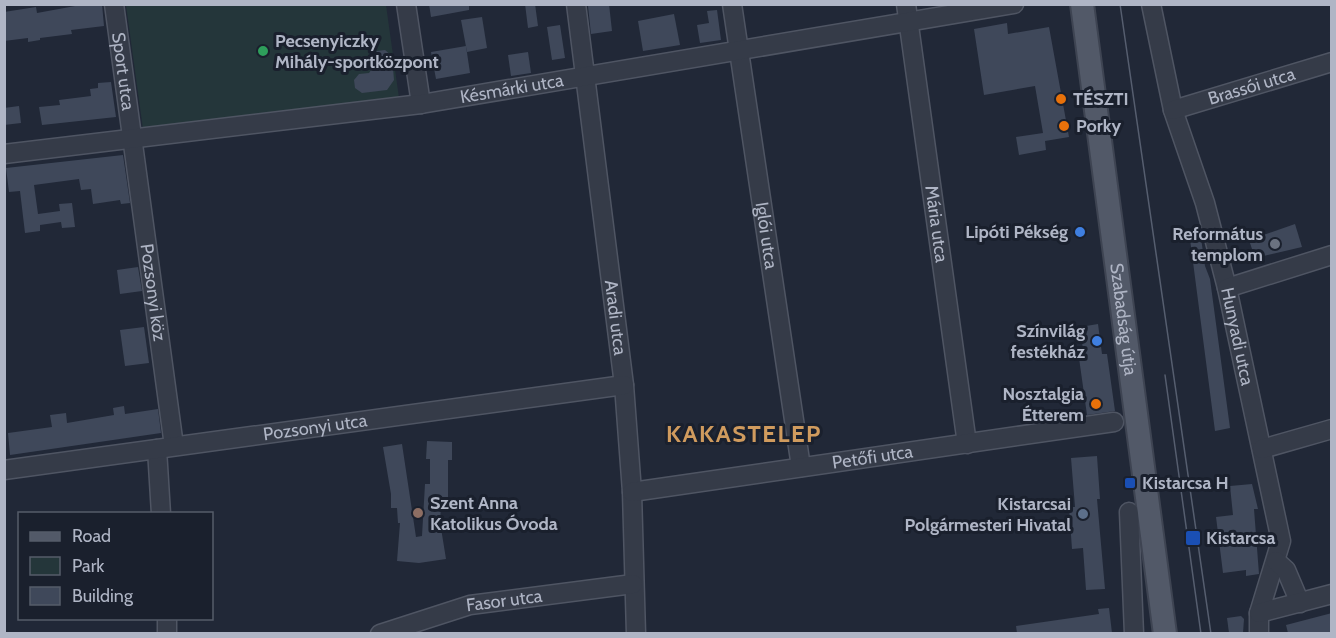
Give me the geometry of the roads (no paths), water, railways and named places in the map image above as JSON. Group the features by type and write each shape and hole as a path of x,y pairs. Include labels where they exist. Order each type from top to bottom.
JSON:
{"main road":[{"name":"Szabadság útja","path":"1082,4 1164,633"}],"street":[{"name":"Sport utca","path":"114,4 131,138"},
{"path":"406,4 421,104"},
{"name":"Aradi utca","path":"576,4 624,385 632,492 636,633"},
{"name":"Iglói utca","path":"732,4 801,467"},
{"name":"Késmárki utca","path":"4,154 421,104 738,53 908,14 1014,4"},
{"name":"Hunyadi utca","path":"1151,4 1173,110 1205,203 1227,288 1281,541 1259,613 1259,633"},
{"name":"Mária utca","path":"908,14 967,444"},
{"name":"Brassói utca","path":"1173,110 1332,62"},
{"name":"Pozsonyi köz","path":"131,138 165,448 161,512"},
{"path":"1227,288 1332,255"},
{"name":"Pozsonyi utca","path":"4,470 624,385"},
{"name":"Petőfi utca","path":"632,492 1114,422"},
{"path":"1262,449 1332,429"},
{"path":"1129,512 1134,633"},
{"path":"1276,561 1286,570 1300,603"},
{"name":"Fasor utca","path":"380,633 470,605 633,584"},
{"path":"1259,613 1332,594"}],"tram line":[{"path":"1120,4 1211,634"},
{"path":"1165,375 1201,634"}],"place":[{"name":"Pecsenyiczky Mihály-sportközpont","path":"263,51"},
{"name":"TÉSZTI","path":"1061,99"},
{"name":"Porky","path":"1064,126"},
{"name":"Lipóti Pékség","path":"1080,232"},
{"name":"Református templom","path":"1275,244"},
{"name":"Színvilág festékház","path":"1097,341"},
{"name":"Nosztalgia Étterem","path":"1096,404"},
{"name":"Kistarcsa H","path":"1130,483"},
{"name":"Szent Anna Katolikus Óvoda","path":"418,513"},
{"name":"Kistarcsai Polgármesteri Hivatal","path":"1083,514"},
{"name":"Kistarcsa","path":"1193,538"}],"district":[{"name":"KAKASTELEP","path":"744,434"}]}
